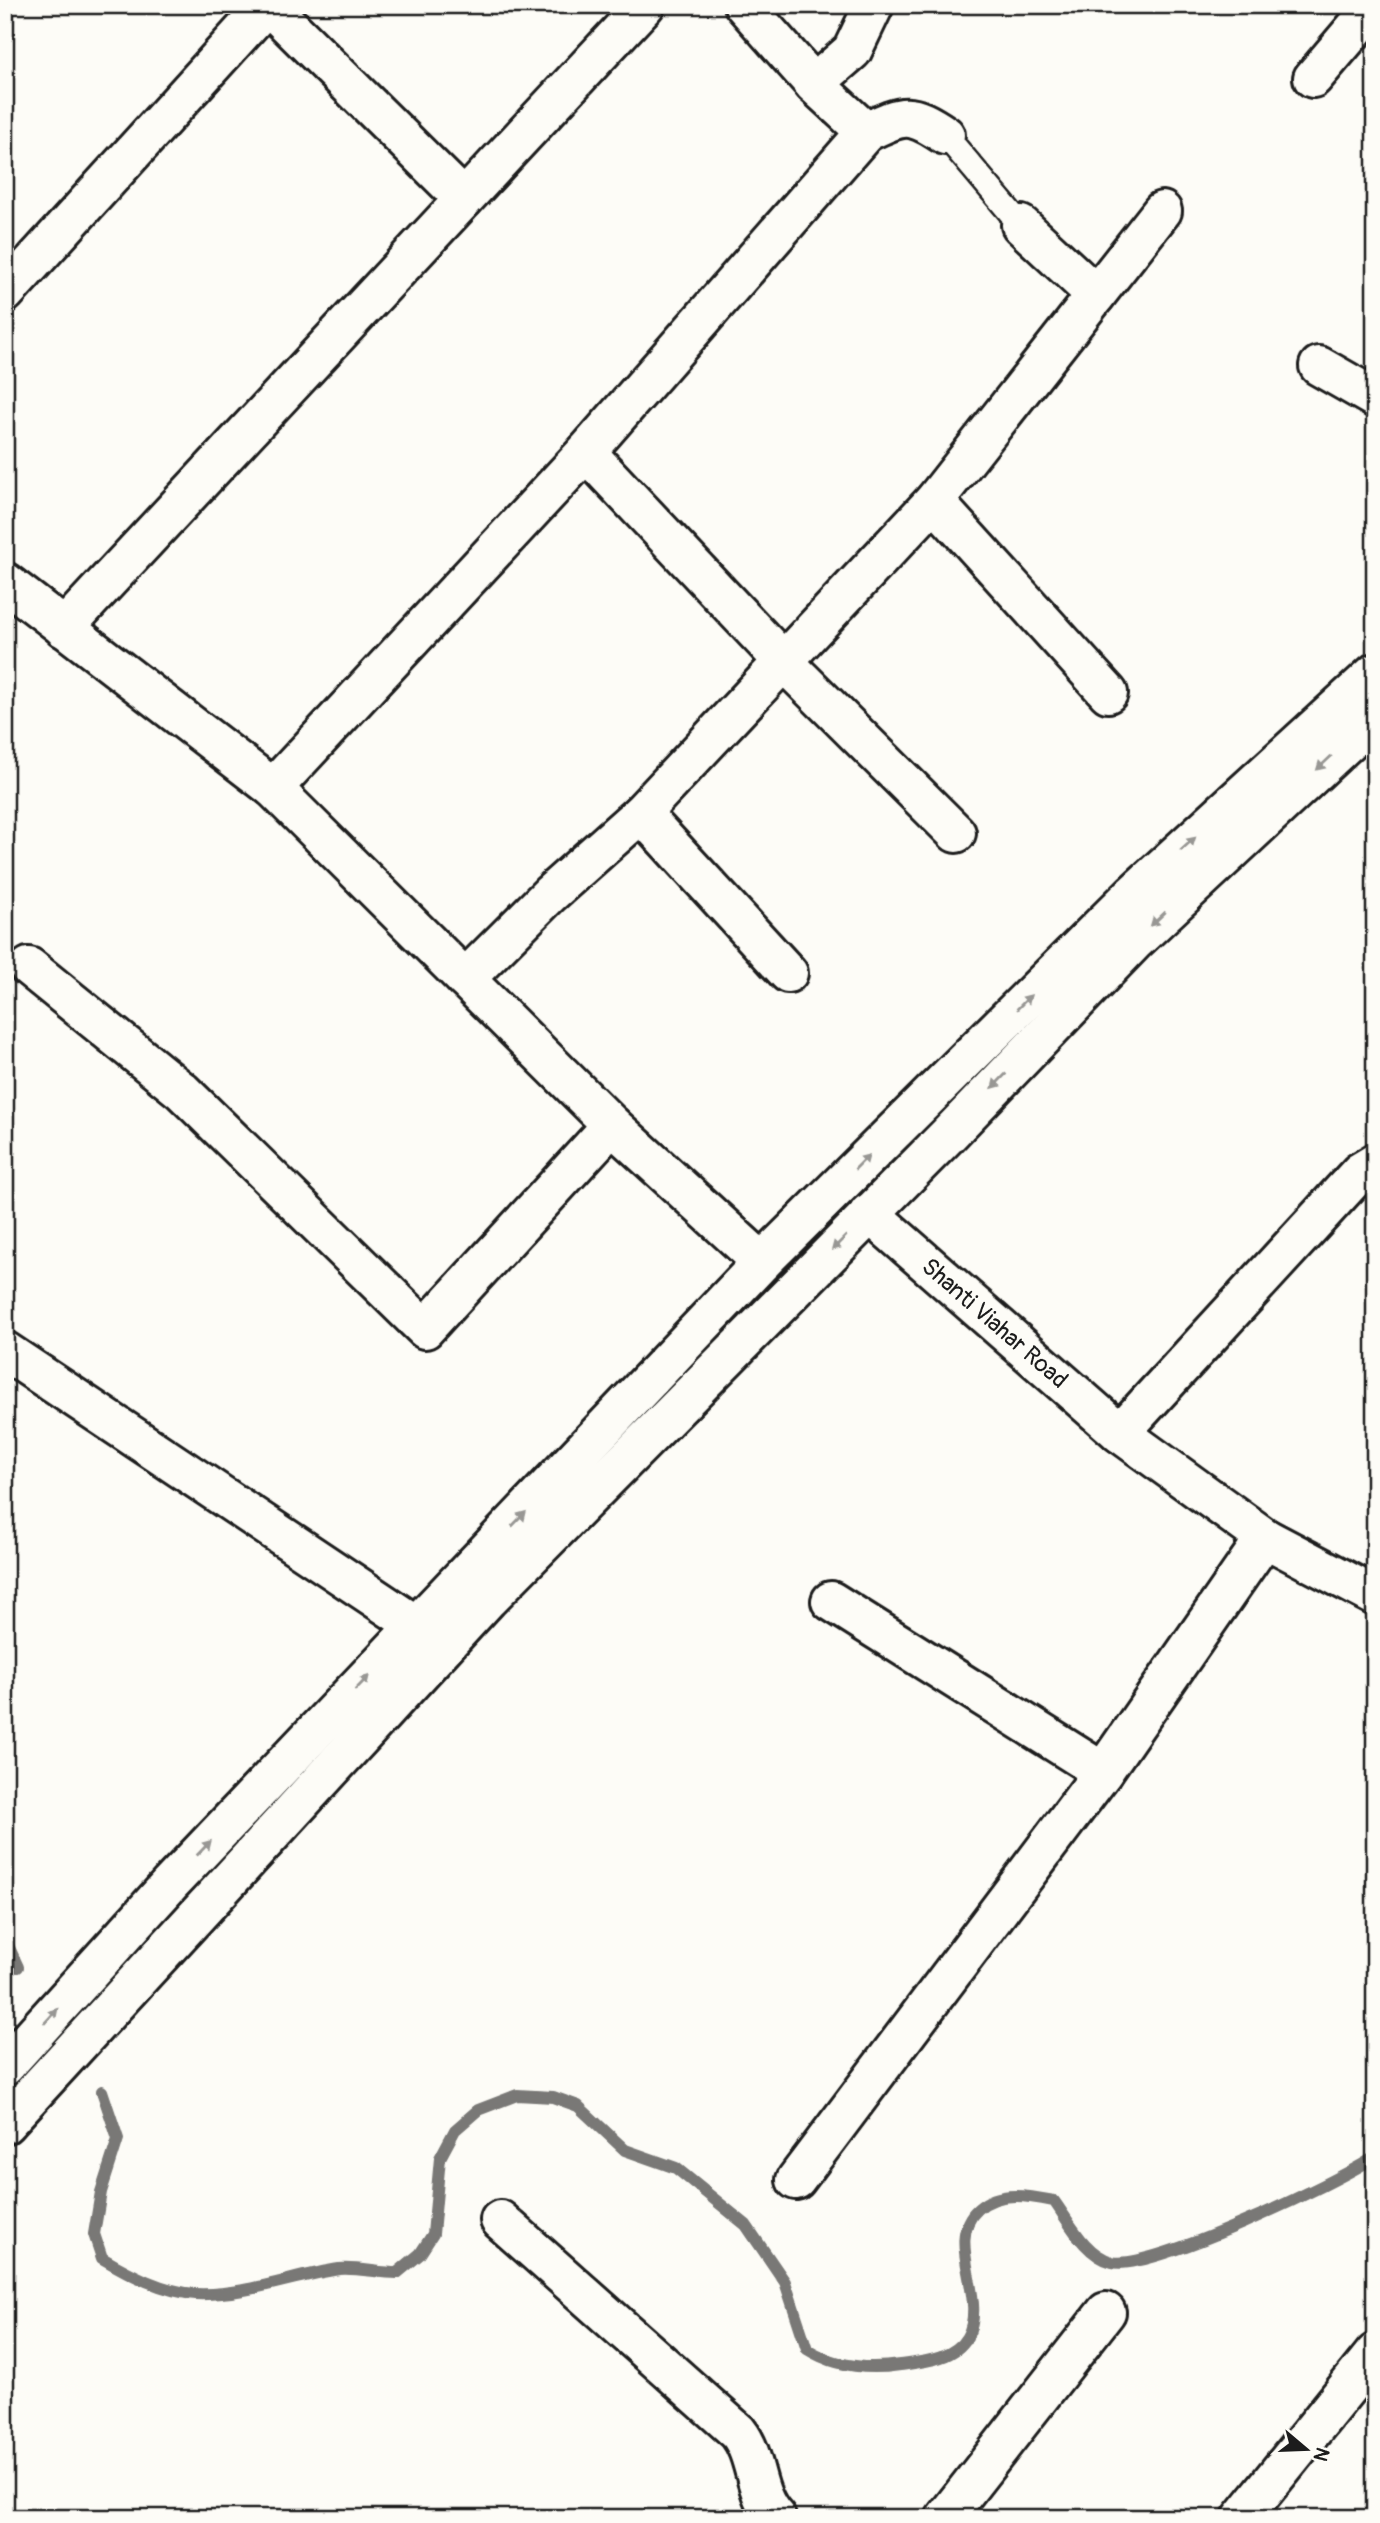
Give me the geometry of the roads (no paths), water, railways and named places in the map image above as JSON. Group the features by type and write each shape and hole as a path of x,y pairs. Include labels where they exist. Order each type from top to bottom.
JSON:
{"street":[{"path":"5,293 267,5 464,199"},
{"path":"64,628 645,5"},
{"path":"744,5 814,84 866,132"},
{"path":"814,84 852,51 874,5"},
{"path":"1313,78 1375,5"},
{"path":"274,788 586,452 866,132 902,116 919,118 945,135"},
{"path":"465,979 550,894 641,813 782,660 934,502 1162,211"},
{"path":"1021,225 1096,295"},
{"path":"1319,366 1375,398"},
{"path":"586,452 782,660 956,834"},
{"path":"934,502 1108,693"},
{"path":"5,582 274,788 612,1125 762,1262"},
{"path":"5,2066 170,1884 762,1262 1133,894 1375,673"},
{"path":"5,2124 488,1600 1135,941 1375,717"},
{"path":"641,813 788,973"},
{"path":"29,967 181,1091 425,1329 612,1125"},
{"path":"1120,1433 1360,1172 1375,1163"},
{"name":"Shanti Viahar Road","path":"869,1213 1120,1433 1265,1538 1375,1596"},
{"path":"5,1351 417,1626"},
{"path":"796,2180 1103,1772 1265,1538"},
{"path":"831,1601 1103,1772"},
{"path":"500,2220 738,2432 749,2446 761,2494 776,2518"},
{"path":"945,2518 1106,2312"},
{"path":"1242,2518 1375,2353"}],"lane":[{"path":"945,135 1021,225"}],"waterway":[{"path":"5,1939 18,1967"},
{"path":"102,2091 118,2139 101,2192 94,2234 102,2258 159,2286 184,2293 214,2294 250,2289 339,2269 397,2273 420,2254 433,2234 440,2158 455,2130 478,2110 517,2095 553,2097 578,2106 625,2150 676,2168 746,2225 785,2282 807,2349 840,2363 863,2367 927,2361 946,2355 961,2345 972,2322 973,2305 965,2253 968,2222 978,2209 995,2199 1025,2196 1054,2201 1079,2237 1094,2253 1112,2262 1133,2261 1202,2240 1244,2223 1375,2157"}]}
